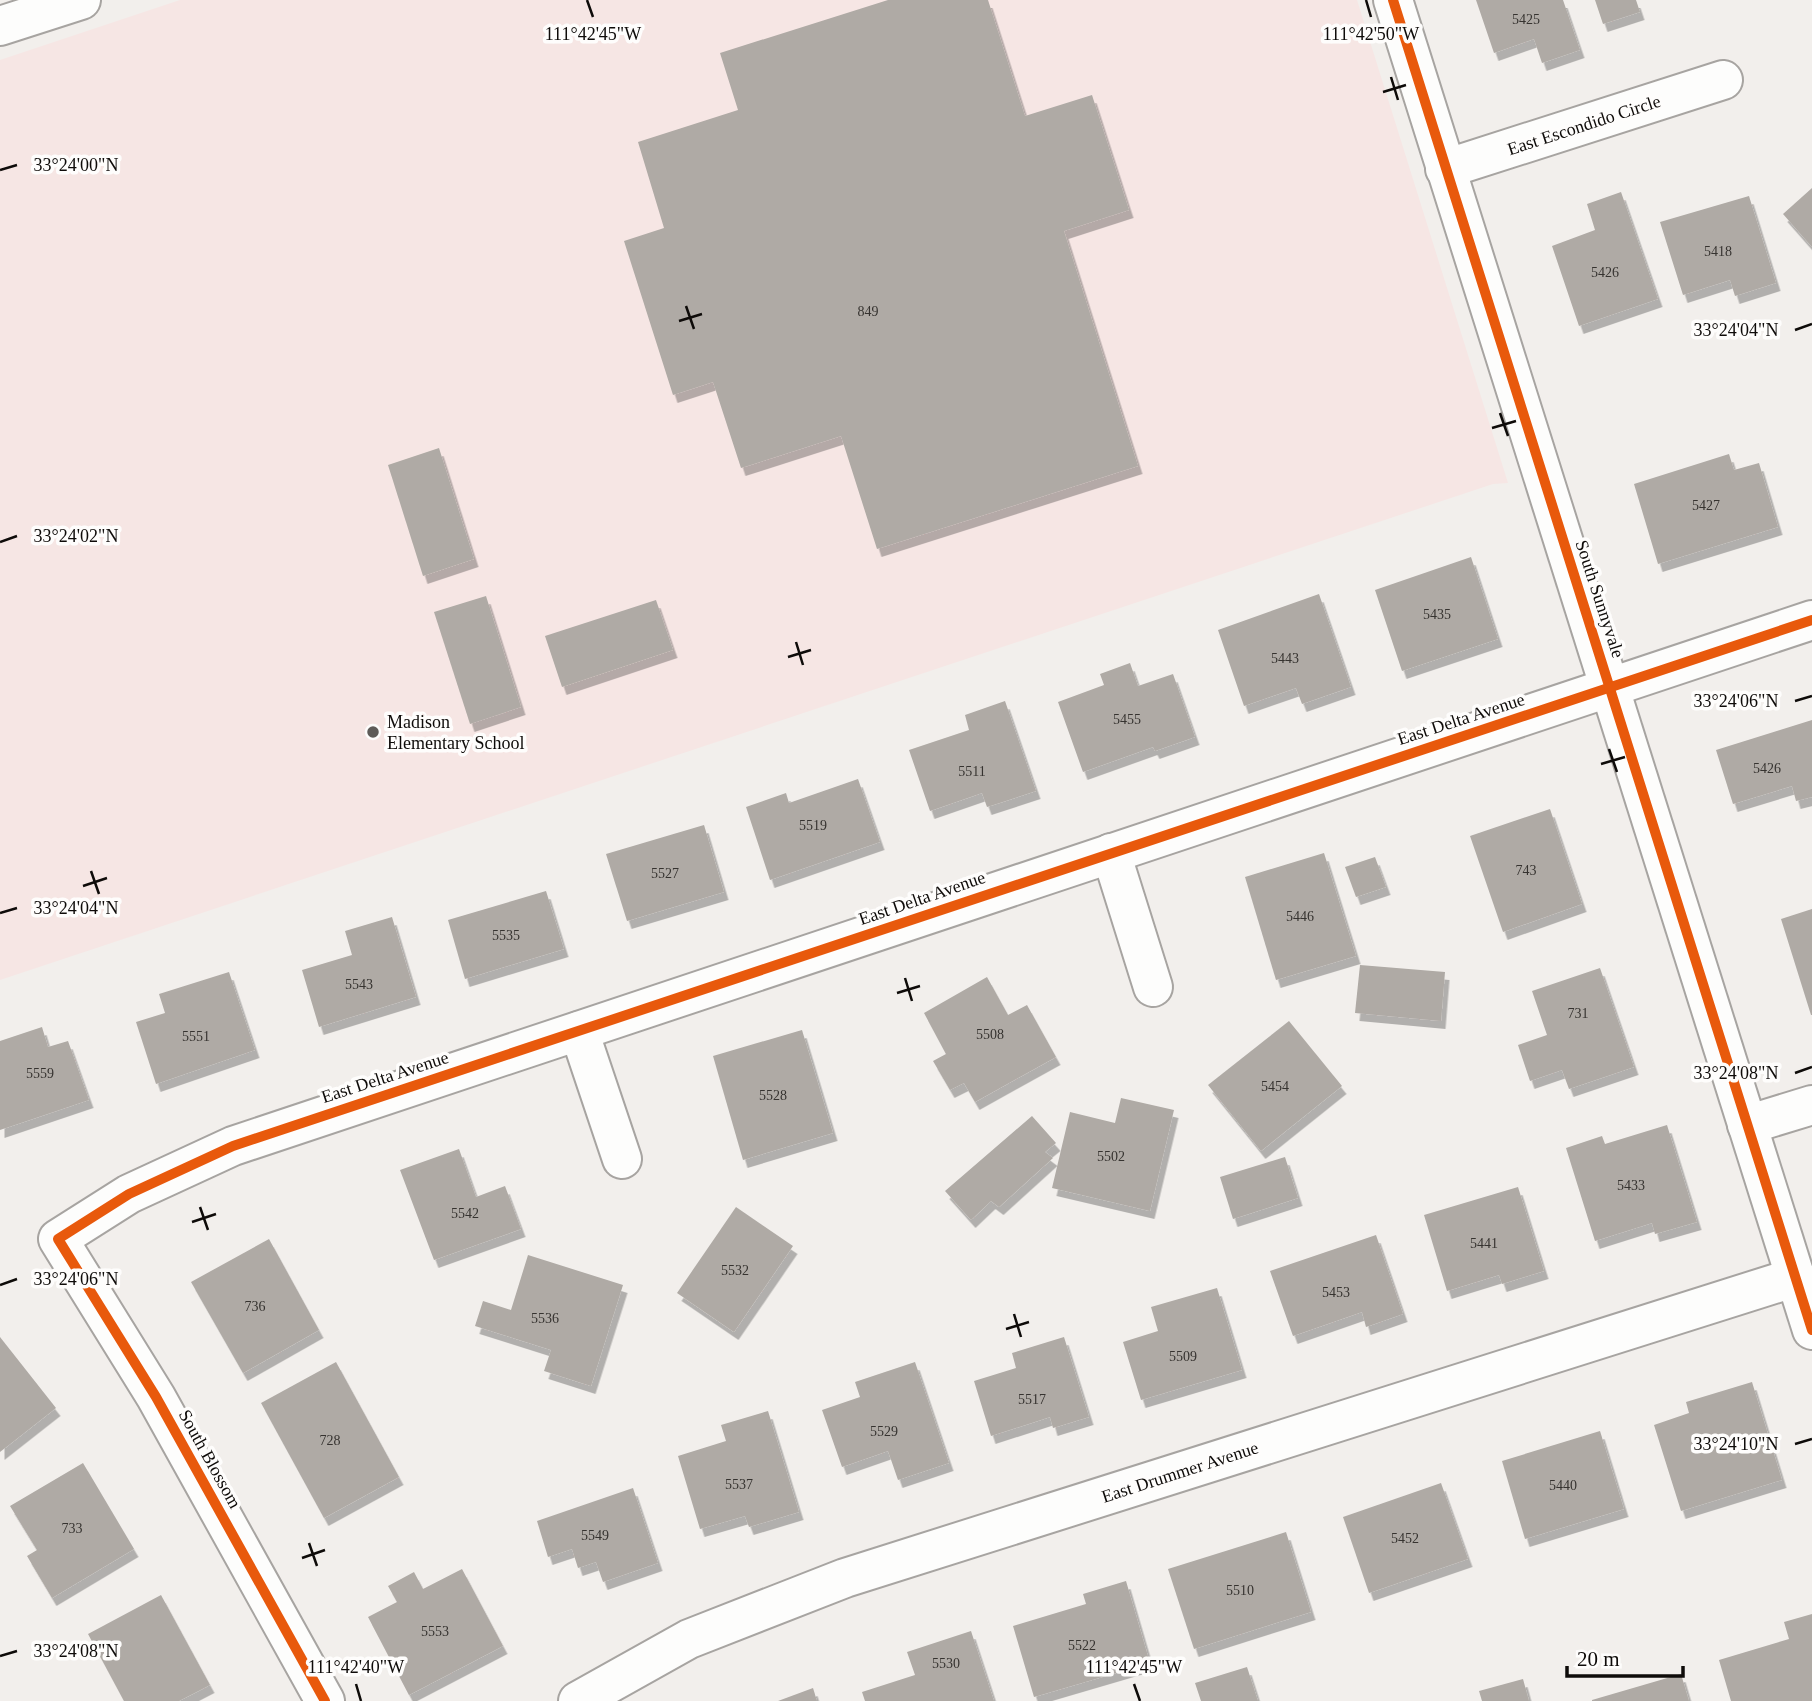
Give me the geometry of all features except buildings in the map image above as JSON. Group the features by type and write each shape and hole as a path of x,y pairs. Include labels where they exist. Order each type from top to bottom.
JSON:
{"street":[{"path":"0,26 81,0"},
{"name":"South Sunnyvale","path":"1393,0 1812,1330"},
{"name":"East Escondido Circle","path":"1445,169 1723,80"},
{"name":"East Delta Avenue","path":"58,1239 129,1194 233,1146 1812,620"},
{"path":"1111,853 1153,987"},
{"path":"579,1031 622,1159"},
{"path":"1747,1125 1812,1105"},
{"name":"South Blossom","path":"58,1239 156,1397 325,1701"},
{"name":"East Drummer Avenue","path":"578,1701 689,1639 845,1578 1796,1277"}],"shaded area":[{"name":"Madison Elementary School","path":"180,0 1357,0 1508,483 1493,484 0,980 0,60"}],"cycle path":[{"path":"1393,0 1812,1330"},
{"path":"325,1701 156,1397 58,1239 129,1194 233,1146 1812,620"}],"place":[{"name":"Madison Elementary School","path":"373,732"}]}
